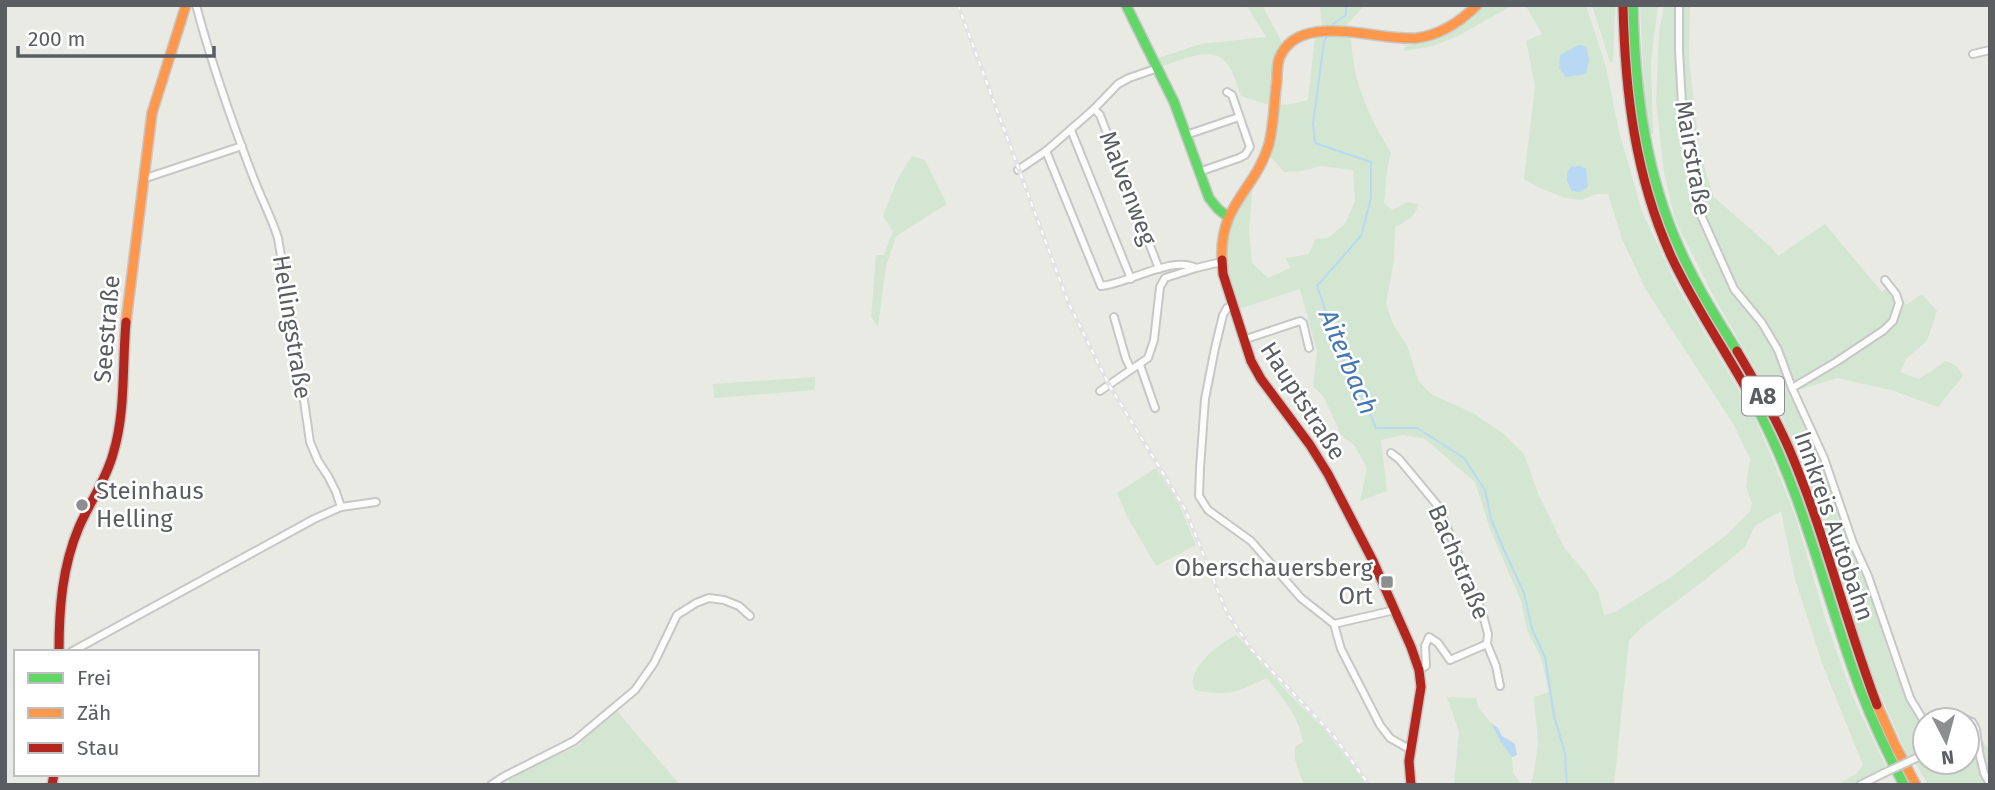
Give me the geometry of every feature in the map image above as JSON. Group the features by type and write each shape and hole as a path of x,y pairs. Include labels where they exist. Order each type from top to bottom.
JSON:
{"main road":[{"name":"Seestraße","path":"59,650 60,597 68,558 80,523 104,481 116,444 131,267 152,113 157,90 186,5"},
{"path":"1126,5 1174,102 1210,202 1228,217"},
{"name":"Hauptstraße","path":"1411,785 1408,768 1421,698 1419,670 1373,561 1328,474 1251,361 1232,306 1221,262 1222,234 1228,217 1267,151 1278,67 1285,47 1295,39 1318,33 1361,32 1403,38 1427,36 1457,23 1477,5"},
{"name":"Innkreis Autobahn","path":"1623,5 1625,74 1632,131 1641,173 1656,221 1688,290 1754,401 1779,452 1855,680 1877,733 1904,785"},
{"name":"Innkreis Autobahn","path":"1633,5 1638,106 1650,166 1665,213 1694,277 1762,394 1789,449 1866,678 1891,738 1916,785"}],"street":[{"name":"Hellingstraße","path":"196,5 203,33 252,174 273,220 310,442 336,492 341,508"},
{"name":"Mairstraße","path":"1679,5 1682,104 1700,214 1734,289 1762,323 1778,350 1824,458 1915,706"},
{"path":"1973,54 1990,50"},
{"path":"1018,170 1071,130 1118,84 1157,68"},
{"path":"1199,172 1239,158 1249,149 1233,95 1227,92"},
{"name":"Malvenweg","path":"1094,109 1105,128 1159,269"},
{"path":"1186,135 1240,117"},
{"path":"1071,130 1131,279"},
{"path":"143,177 242,146"},
{"path":"1046,151 1099,284 1104,286 1178,265 1196,268"},
{"path":"1100,391 1148,358 1153,348 1158,295 1162,283 1170,276 1221,262"},
{"path":"1792,388 1836,362 1893,321 1899,303 1896,294 1885,280"},
{"path":"1232,306 1227,308 1223,315 1210,369 1199,496 1209,510 1251,541 1301,598 1334,624 1341,649 1380,725 1390,738 1411,750"},
{"path":"1114,317 1131,369"},
{"path":"1243,340 1300,321 1303,323 1309,348"},
{"path":"1140,365 1155,408"},
{"name":"Bachstraße","path":"1391,453 1438,506 1478,598 1486,625 1487,644 1500,686"},
{"path":"75,650 300,526 341,508 376,502"},
{"path":"491,785 503,776 574,741 635,690 654,663 677,615 709,598 738,606 750,616"},
{"path":"1334,624 1395,610"},
{"name":"Bachstraße","path":"1419,670 1426,666 1425,646 1429,637 1438,643 1450,660 1487,644"},
{"path":"1860,785 1911,760"},
{"path":"1981,762 1990,784"}],"green space":[{"path":"1246,5 1262,5 1282,42 1275,54 1269,105 1241,96 1230,68 1214,55 1197,55 1162,66 1158,58 1200,44 1266,37"},
{"path":"1320,5 1365,5 1344,28 1322,29"},
{"path":"1484,5 1513,5 1460,35 1434,46 1404,51 1405,46 1439,38 1457,28"},
{"path":"1523,5 1586,5 1606,67 1619,131 1642,212 1678,288 1754,416 1796,518 1826,621 1852,695 1886,767 1851,785 1836,785 1856,774 1863,765 1823,666 1795,579 1781,511 1755,526 1745,547 1629,640 1614,785 1533,785 1531,780 1538,744 1534,697 1549,692 1541,658 1527,630 1521,601 1490,529 1475,482 1425,439 1403,435 1381,440 1387,491 1360,501 1367,468 1354,445 1341,435 1324,397 1313,386 1317,351 1300,289 1236,310 1225,264 1225,240 1232,217 1253,183 1249,230 1252,263 1268,278 1290,268 1286,258 1309,254 1315,239 1328,238 1345,224 1355,201 1353,170 1321,166 1284,172 1270,156 1274,144 1277,105 1308,100 1315,36 1351,37 1358,84 1375,125 1391,153 1384,204 1393,210 1407,202 1418,204 1407,221 1395,227 1394,260 1386,304 1394,326 1407,345 1418,380 1431,394 1473,413 1504,434 1524,454 1539,496 1565,549 1598,592 1604,615 1615,612 1671,577 1725,536 1750,511 1752,504 1746,487 1750,459 1734,425 1646,290 1622,239 1608,194 1596,194 1582,200 1565,198 1524,179 1535,86 1526,41 1542,34"},
{"path":"1592,5 1615,5 1613,62 1610,62"},
{"path":"1640,5 1658,5 1651,61 1653,134 1650,134 1644,87"},
{"path":"1664,5 1677,5 1683,134 1693,193 1704,231 1732,289 1775,347 1812,436 1852,549 1870,591 1889,655 1913,706 1911,756 1908,757 1864,657 1803,464 1780,413 1712,293 1675,220 1664,173 1656,101 1659,33"},
{"path":"1681,5 1690,5 1689,59 1699,150 1714,197 1778,256 1825,224 1882,292 1893,283 1906,305 1922,294 1937,311 1927,341 1906,359 1900,372 1919,379 1946,361 1958,367 1963,376 1938,407 1891,390 1837,378 1798,390 1771,332 1733,280 1705,215 1689,147"},
{"path":"912,156 925,160 947,204 896,236 886,266 878,327 871,317 876,255 884,255 893,231 883,216 898,178"},
{"path":"815,377 815,390 714,398 713,384"},
{"path":"1156,468 1177,500 1196,545 1156,566 1117,493"},
{"path":"1236,635 1326,731 1367,785 1304,785 1295,760 1295,747 1303,742 1298,724 1290,708 1267,678 1232,692 1195,690 1195,672 1204,659"},
{"path":"1447,697 1476,698 1479,709 1512,757 1513,773 1522,785 1454,785 1459,732"},
{"path":"616,710 680,785 509,785 509,775 576,747"},
{"path":"1981,738 1990,752 1990,785 1928,785 1923,776 1981,776"}],"water":[{"path":"1579,45 1586,46 1589,59 1586,74 1566,77 1559,68 1560,55"},
{"path":"1571,167 1586,168 1588,187 1579,192 1572,191 1567,181 1567,172"},
{"path":"1491,723 1498,728 1502,736 1515,744 1517,755 1512,757"}],"waterway":[{"name":"Aiterbach","path":"1331,28 1346,15 1346,5"},
{"name":"Aiterbach","path":"1327,36 1313,124 1315,143 1371,162 1371,198 1361,236 1317,286 1345,365 1359,387 1376,428 1417,428 1464,458 1485,490 1491,519 1524,593 1532,629 1545,657 1554,716 1565,753 1567,785"}],"railway":[{"path":"958,5 1068,302 1109,385 1185,509 1227,613 1251,649 1334,736 1369,785"}],"traffic: fast":[{"path":"1126,5 1174,102 1209,198 1228,217"},
{"path":"1633,5 1636,68 1644,131 1659,192 1687,265 1737,351"},
{"path":"1758,410 1799,504 1863,697 1904,785"}],"traffic: slow":[{"path":"126,322 152,113 186,5"},
{"path":"1222,260 1226,225 1263,160 1269,144 1278,62 1289,44 1303,35 1321,31 1417,38 1450,26 1477,5"},
{"path":"1877,705 1916,785"}],"traffic: jam":[{"path":"1623,5 1626,70 1634,133 1659,226 1691,296 1758,410"},
{"path":"1222,260 1223,274 1251,361 1328,474 1373,561 1411,647 1419,670 1421,687 1409,761 1411,785"},
{"path":"59,650 61,604 73,542 106,473 117,438 122,405 126,322"},
{"path":"1737,351 1790,451 1877,705"},
{"path":"52,785 54,776"}],"place":[{"name":"Steinhaus Helling","path":"82,505"},
{"name":"Oberschauersberg Ort","path":"1387,582"}]}
